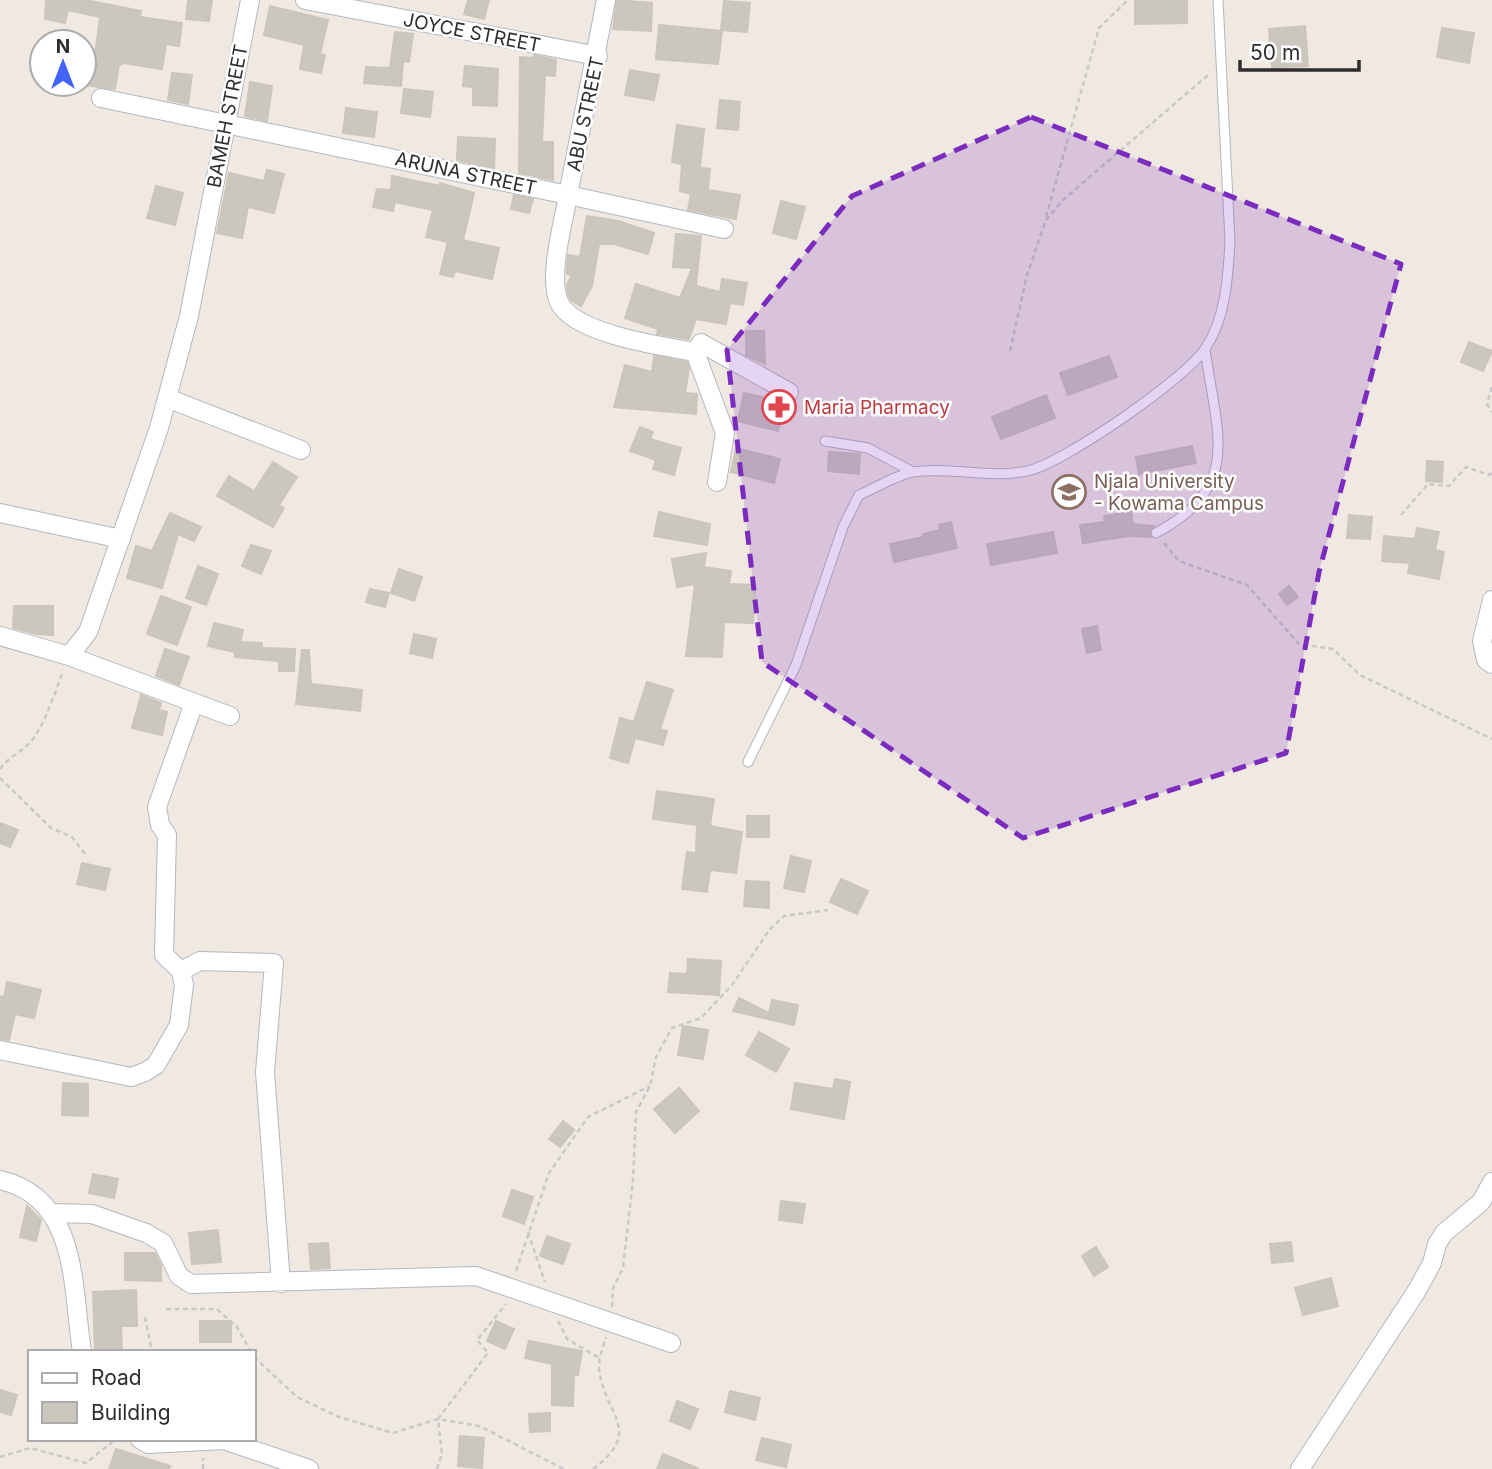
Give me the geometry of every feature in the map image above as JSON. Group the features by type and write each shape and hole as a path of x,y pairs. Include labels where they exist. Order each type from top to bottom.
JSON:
{"street":[{"name":"BAMEH STREET","path":"69,656 88,632 167,398 189,316 203,232 250,0"},
{"name":"JOYCE STREET","path":"305,0 598,56"},
{"name":"ABU STREET","path":"607,0 598,56 568,195 724,229"},
{"name":"ARUNA STREET","path":"101,98 568,195"},
{"path":"568,195 556,260 555,284 561,306 580,321 636,342 698,347 789,392"},
{"path":"698,347 725,433 717,482"},
{"path":"167,398 301,450"},
{"path":"0,513 121,539"},
{"path":"1492,600 1482,641 1486,660 1492,664"},
{"path":"0,636 69,656 230,716"},
{"path":"0,1050 131,1077 156,1065 179,1025 184,985 181,971 164,954 167,835 160,825 157,807 194,703"},
{"path":"181,971 200,961 274,963 265,1072 281,1283"},
{"path":"0,1180 13,1183 53,1213 68,1242 82,1350"},
{"path":"1300,1469 1416,1292 1444,1233 1480,1202 1492,1182"},
{"path":"53,1213 92,1214 146,1233 163,1243 179,1276 191,1284 476,1276 511,1285 552,1304 610,1320 671,1343"},
{"path":"143,1441 148,1444 204,1441"},
{"path":"226,1441 309,1469"}],"lane":[{"path":"748,762 796,665 843,527 859,495 913,472 1004,473 1030,470 1048,464 1097,435 1156,394 1205,349 1222,308 1228,279 1230,241 1218,0"},
{"path":"1156,533 1181,520 1207,493 1216,471 1218,449 1205,349"},
{"path":"825,441 868,448 913,472"}],"path":[{"path":"1010,351 1027,275 1046,220 1099,27 1128,0"},
{"path":"1046,220 1063,200 1223,63"},
{"path":"1492,387 1487,404 1492,412"},
{"path":"1401,515 1428,484 1449,486 1466,467 1489,475 1492,473"},
{"path":"1156,533 1179,561 1247,585 1299,644 1333,649 1360,675 1492,739"},
{"path":"0,769 8,757 31,741 45,717 69,656"},
{"path":"0,778 51,828 72,837 85,854"},
{"path":"593,1469 613,1454 620,1432 598,1368 610,1320 614,1288 623,1268 633,1180 636,1112 650,1086 656,1057 672,1028 701,1018 732,985 770,929 784,916 828,910"},
{"path":"437,1469 442,1454 438,1419 488,1353 477,1340 504,1309 549,1173 588,1117 650,1086"},
{"path":"166,1309 217,1309 237,1327 250,1350"},
{"path":"145,1317 152,1350"},
{"path":"256,1359 297,1397 367,1427 393,1433 438,1419 480,1426 564,1469"},
{"path":"0,1457 30,1448 86,1463 114,1441"}],"highlighted area":[{"path":"1031,117 1401,264 1319,572 1286,753 1023,838 762,662 727,350 852,196"}],"building":[{"path":"46,0 86,0 141,11 140,17 182,23 179,46 166,44 162,69 124,63 119,65 115,89 98,87 100,17 68,10 65,23 45,19"},
{"path":"188,0 212,0 209,21 186,19"},
{"path":"468,0 489,0 484,19 464,14"},
{"path":"617,0 652,3 651,31 613,29"},
{"path":"1135,0 1187,0 1187,23 1135,24"},
{"path":"724,1 750,3 747,32 721,30"},
{"path":"270,6 328,20 320,54 325,55 321,73 300,69 304,45 264,35"},
{"path":"659,25 722,31 718,64 656,59"},
{"path":"1305,26 1308,66 1272,68 1269,29"},
{"path":"1442,28 1474,33 1469,63 1437,57"},
{"path":"395,32 413,34 409,62 403,61 401,86 364,83 366,67 390,68"},
{"path":"534,55 556,60 555,76 545,75 542,142 553,142 553,180 519,173 520,57 533,58"},
{"path":"465,66 498,69 497,106 473,105 473,87 463,86"},
{"path":"630,70 659,75 654,100 625,95"},
{"path":"172,73 192,75 188,104 168,100"},
{"path":"250,82 272,86 267,121 245,116"},
{"path":"404,89 433,92 430,117 401,113"},
{"path":"720,100 740,102 738,130 717,128"},
{"path":"346,108 377,112 374,137 343,133"},
{"path":"677,125 704,129 700,168 710,169 708,190 740,195 736,219 688,210 691,194 680,191 682,164 672,162"},
{"path":"458,137 495,139 494,168 457,160"},
{"path":"267,170 284,174 274,213 248,207 242,238 217,233 229,173 264,181"},
{"path":"392,176 440,186 440,183 474,193 463,240 499,248 492,279 455,271 453,277 440,274 448,242 426,237 433,210 395,202 393,211 373,207 377,189 391,190"},
{"path":"156,186 183,193 175,225 147,218"},
{"path":"514,195 533,199 529,213 511,209"},
{"path":"781,201 805,207 796,239 773,233"},
{"path":"587,216 618,221 654,233 648,254 614,244 599,244 592,286 581,306 571,300 568,294 567,285 572,275 567,274 567,269 568,255 580,257"},
{"path":"676,234 701,236 696,286 720,292 722,279 747,283 743,305 730,303 726,324 696,319 689,339 657,334 658,329 625,318 636,284 680,298 692,268 673,267"},
{"path":"746,331 764,331 765,364 746,355"},
{"path":"1469,342 1492,351 1483,371 1461,362"},
{"path":"654,356 687,362 689,368 685,393 697,394 696,414 614,407 625,365 652,372"},
{"path":"1109,356 1117,377 1068,395 1060,373"},
{"path":"744,393 785,402 778,431 738,421"},
{"path":"1046,395 1055,418 1001,439 992,417"},
{"path":"640,427 653,432 650,439 681,448 674,475 653,469 656,460 630,451"},
{"path":"1192,446 1196,463 1139,474 1136,457"},
{"path":"736,448 780,459 774,483 731,472"},
{"path":"829,452 860,454 859,474 828,471"},
{"path":"1427,461 1443,462 1442,482 1426,481"},
{"path":"273,462 297,477 279,505 284,508 273,527 217,496 229,476 254,491"},
{"path":"659,512 710,524 707,545 654,536"},
{"path":"1131,512 1133,524 1154,526 1150,530 1151,537 1129,536 1083,543 1080,525 1105,522 1104,516"},
{"path":"170,513 201,527 194,541 178,534 162,588 127,578 136,546 152,551"},
{"path":"1349,515 1372,517 1370,539 1347,538"},
{"path":"951,522 957,548 894,562 890,544 924,537 923,534 940,530 939,525"},
{"path":"1417,528 1439,532 1435,550 1444,552 1439,579 1408,573 1410,563 1382,561 1384,536 1415,539"},
{"path":"1053,532 1057,553 991,565 987,544"},
{"path":"251,545 271,551 261,574 242,566"},
{"path":"706,553 704,567 731,571 729,584 755,585 753,623 724,622 722,657 686,656 695,584 677,587 672,559"},
{"path":"198,566 218,574 206,605 186,598"},
{"path":"399,569 422,577 414,601 391,593"},
{"path":"1289,586 1298,597 1287,605 1279,594"},
{"path":"370,589 389,593 385,607 366,602"},
{"path":"161,596 191,607 177,645 147,634"},
{"path":"14,606 53,606 53,635 13,628"},
{"path":"214,623 243,630 240,642 262,643 262,648 295,649 294,671 279,671 279,661 235,657 235,652 208,646"},
{"path":"1097,626 1101,650 1087,653 1082,629"},
{"path":"414,634 436,639 432,658 410,653"},
{"path":"165,649 189,657 179,685 156,676"},
{"path":"302,650 309,650 311,684 362,690 360,711 296,704"},
{"path":"647,682 673,690 660,729 667,731 663,745 635,738 628,763 610,758 620,718 634,722"},
{"path":"141,695 161,703 159,710 167,712 162,735 132,728"},
{"path":"657,791 714,799 710,826 742,832 736,873 710,870 707,892 682,889 687,852 696,853 697,825 653,819"},
{"path":"747,816 769,816 769,837 747,837"},
{"path":"0,823 18,830 10,847 0,843"},
{"path":"791,856 811,861 804,892 784,888"},
{"path":"82,863 110,869 105,890 77,884"},
{"path":"841,879 868,891 857,914 830,902"},
{"path":"746,881 769,882 769,908 744,906"},
{"path":"688,959 721,961 719,995 668,992 670,973 687,974"},
{"path":"7,982 41,990 34,1018 15,1014 9,1040 0,1039 0,996 4,997"},
{"path":"739,998 769,1013 772,1000 798,1005 794,1025 733,1011"},
{"path":"683,1026 708,1030 703,1059 678,1055"},
{"path":"759,1032 789,1049 776,1072 746,1055"},
{"path":"835,1079 850,1082 844,1119 791,1109 795,1083 833,1089"},
{"path":"63,1083 88,1084 88,1116 62,1115"},
{"path":"679,1088 699,1111 675,1133 654,1109"},
{"path":"563,1121 574,1130 560,1147 549,1139"},
{"path":"93,1174 118,1179 114,1198 89,1193"},
{"path":"512,1190 533,1197 524,1224 503,1216"},
{"path":"781,1201 805,1204 802,1223 779,1220"},
{"path":"27,1206 41,1220 36,1241 20,1237"},
{"path":"218,1230 221,1262 192,1264 189,1233"},
{"path":"547,1236 570,1244 563,1264 540,1256"},
{"path":"1291,1242 1293,1261 1272,1263 1270,1244"},
{"path":"328,1243 330,1268 311,1269 309,1244"},
{"path":"1096,1247 1108,1267 1094,1276 1082,1256"},
{"path":"125,1253 155,1253 161,1265 161,1281 125,1280"},
{"path":"1331,1278 1338,1306 1303,1315 1295,1288"},
{"path":"136,1290 137,1326 121,1326 122,1349 95,1350 93,1292"},
{"path":"200,1321 231,1321 231,1342 200,1342"},
{"path":"496,1321 514,1329 505,1349 487,1341"},
{"path":"529,1341 582,1351 578,1375 574,1374 573,1406 552,1405 552,1364 525,1358"},
{"path":"0,1390 17,1395 11,1415 0,1412"},
{"path":"730,1391 760,1398 755,1420 725,1412"},
{"path":"677,1401 698,1409 690,1429 670,1421"},
{"path":"550,1413 550,1431 530,1432 529,1414"},
{"path":"460,1436 484,1438 482,1468 458,1466"},
{"path":"762,1438 791,1445 786,1467 756,1460"},
{"path":"116,1449 170,1466 169,1469 109,1469"},
{"path":"663,1454 699,1469 657,1469"}],"place":[{"name":"Maria Pharmacy","path":"779,407"},
{"name":"Njala University - Kowama Campus","path":"1069,492"}]}
